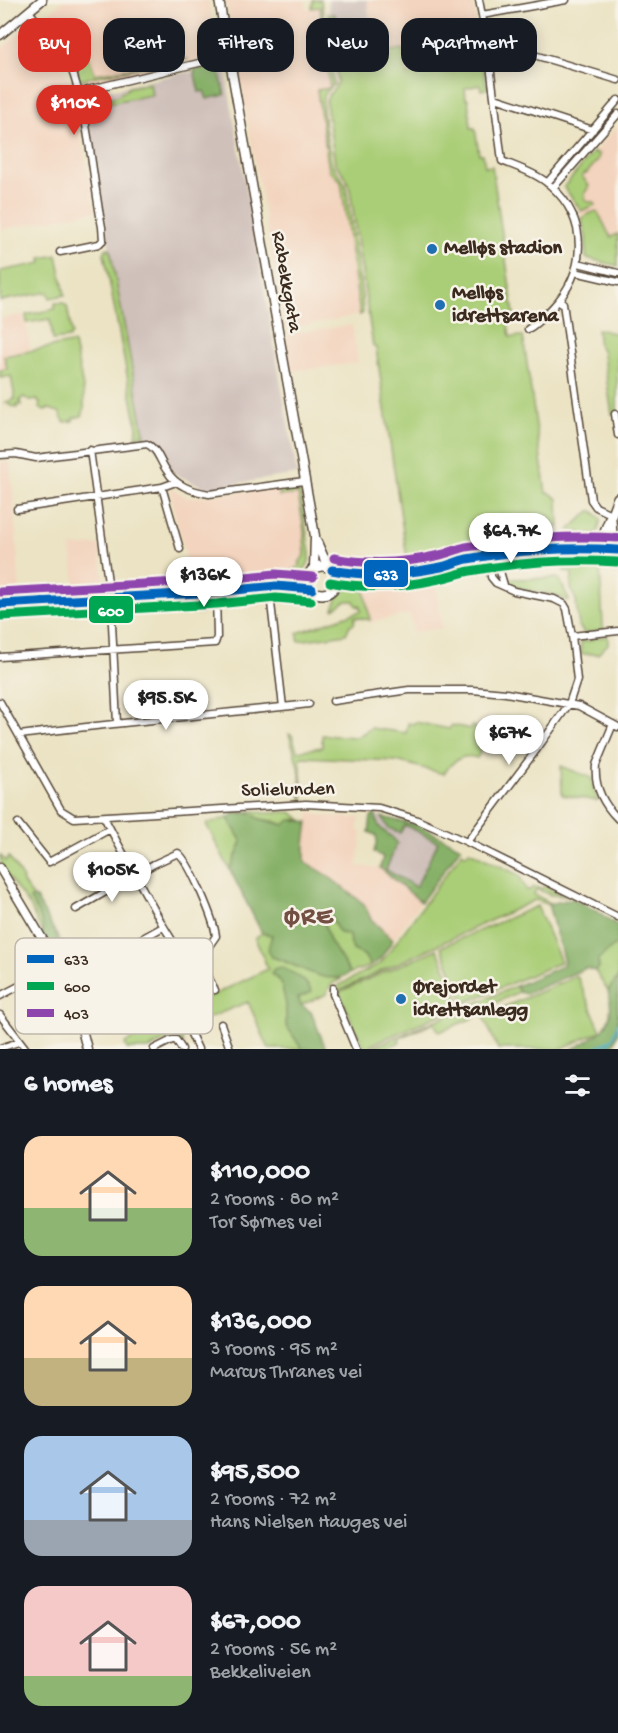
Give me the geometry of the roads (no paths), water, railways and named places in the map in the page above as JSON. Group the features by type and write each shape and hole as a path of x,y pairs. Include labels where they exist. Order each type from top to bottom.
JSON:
{"main road":[{"path":"608,552 612,536 611,514 618,498"},
{"path":"0,604 216,592 272,586 304,578 320,567 348,574 369,574 608,552 618,559"},
{"path":"330,569 336,577 335,585"},
{"path":"312,571 309,583 312,589"},
{"path":"272,586 312,589 322,594 330,591 335,585 369,574"}],"street":[{"path":"0,35 42,0"},
{"name":"Rabekkgata","path":"219,0 222,18"},
{"path":"479,0 483,18"},
{"path":"482,15 566,0"},
{"path":"29,11 70,65 78,94 102,227 103,240 99,244 60,252"},
{"path":"537,56 618,80"},
{"path":"78,94 197,64"},
{"name":"Rabekkgata","path":"231,72 315,536 312,571"},
{"path":"491,72 502,161 553,188 568,206 578,226 580,252 575,272 559,300 528,329"},
{"path":"495,98 593,130"},
{"path":"547,183 618,100"},
{"path":"553,188 618,114"},
{"path":"578,263 618,273"},
{"path":"575,272 618,282"},
{"path":"559,300 563,303 591,500 596,507 611,514"},
{"path":"615,414 618,435"},
{"path":"0,455 16,454 36,458 147,444 155,449 167,472 176,482 185,488 209,494 304,481"},
{"path":"90,450 110,598 117,723"},
{"path":"17,509 162,487 176,482"},
{"path":"162,487 180,549"},
{"path":"315,536 324,561 330,569"},
{"path":"466,842 537,750 569,704 577,680 572,636 564,604 554,598 514,591 496,583 491,577 494,562"},
{"path":"272,586 283,707"},
{"path":"0,657 215,643 217,637 216,592"},
{"path":"572,636 618,631"},
{"path":"333,700 382,693 452,689 506,693 563,705 579,706 615,725 596,765 596,771 598,790 603,801 618,819"},
{"name":"Solielunden","path":"0,702 61,810 74,818 306,804 370,807 405,815 618,916"},
{"path":"20,735 309,704"},
{"path":"104,817 170,938"},
{"path":"18,823 49,862 110,829"},
{"path":"76,909 178,853 215,925 216,936 213,940"},
{"path":"0,868 42,938"},
{"path":"142,938 163,927"},
{"path":"213,986 215,990"},
{"path":"0,996 15,988"},
{"path":"333,988 333,994 356,1049"},
{"path":"0,1015 26,1049"},
{"path":"221,1024 230,1049"},
{"path":"83,1034 87,1049"},
{"path":"191,1034 198,1049"},
{"path":"154,1049 172,1040 176,1040 182,1049"},
{"path":"0,1048 19,1042"}],"waterway":[{"path":"594,1049 613,1039 618,1023"},
{"path":"607,1043 613,1049"}],"place":[{"name":"Melløs stadion","path":"432,249"},
{"name":"Melløs idrettsarena","path":"440,305"},
{"name":"Ørejordet idrettsanlegg","path":"401,999"}],"district":[{"name":"ØRE","path":"309,918"}]}
